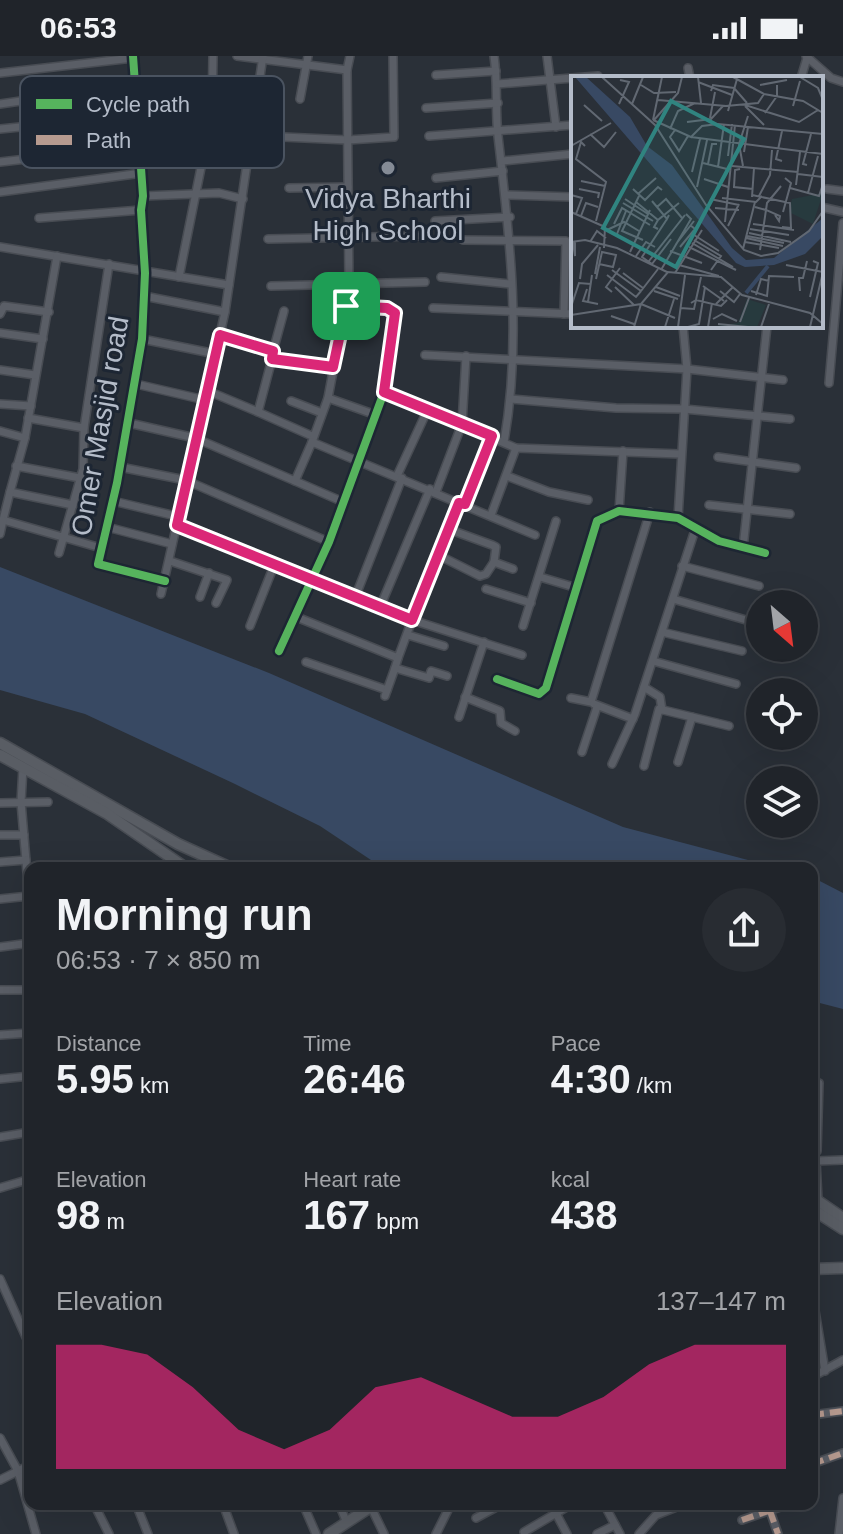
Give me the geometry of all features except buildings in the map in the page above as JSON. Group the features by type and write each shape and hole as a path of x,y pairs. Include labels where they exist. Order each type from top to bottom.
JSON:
{"street":[{"path":"237,56 347,70"},
{"path":"300,99 308,56"},
{"path":"295,481 328,398 349,286 347,70 350,56"},
{"path":"284,137 348,140 394,137 393,56"},
{"path":"494,56 498,132 511,239 514,358 504,442"},
{"path":"547,56 556,127"},
{"path":"0,73 133,57"},
{"path":"806,57 831,78 843,82"},
{"path":"688,68 690,76"},
{"path":"436,75 496,71"},
{"path":"497,84 571,78"},
{"path":"0,104 20,101"},
{"path":"426,108 498,103"},
{"path":"429,136 571,125"},
{"path":"0,129 20,127"},
{"path":"502,161 571,154"},
{"path":"0,162 20,160"},
{"name":"Omer Masjid road","path":"142,168 145,273 142,339 129,423 98,564 165,581"},
{"path":"179,277 200,168"},
{"path":"161,594 225,312 247,168"},
{"path":"436,178 503,171"},
{"path":"0,192 142,173"},
{"path":"289,188 348,187"},
{"path":"827,189 843,191"},
{"path":"143,196 219,193 243,199"},
{"path":"506,195 571,197"},
{"path":"823,207 843,212"},
{"path":"39,218 141,210"},
{"path":"435,221 510,217"},
{"path":"829,383 843,223"},
{"path":"268,239 418,236"},
{"path":"433,308 568,314 566,241 463,240"},
{"path":"0,247 229,285"},
{"path":"0,534 25,438 57,256"},
{"path":"59,553 80,478 84,428 109,264"},
{"path":"441,277 511,284"},
{"path":"271,286 425,282"},
{"path":"144,296 225,312"},
{"path":"0,314 4,306 49,312"},
{"path":"279,651 329,542 341,501 384,392 395,313 387,308 346,306"},
{"path":"258,412 284,311"},
{"path":"678,518 687,369 683,328"},
{"path":"743,548 767,328"},
{"path":"0,333 43,339"},
{"path":"220,335 272,355 333,367"},
{"path":"142,339 216,354"},
{"path":"425,355 687,369 783,380"},
{"path":"380,607 462,424 466,356"},
{"path":"0,370 35,375"},
{"path":"136,384 205,400"},
{"path":"208,391 358,460 535,535"},
{"path":"384,392 516,448 680,454"},
{"path":"328,398 376,415"},
{"path":"511,399 790,419"},
{"path":"291,401 322,413"},
{"path":"0,404 31,406"},
{"path":"356,595 427,411"},
{"path":"28,418 84,428"},
{"path":"129,423 195,438 341,501"},
{"path":"0,431 25,438"},
{"path":"306,662 386,693 448,529 492,436"},
{"path":"491,515 516,448"},
{"path":"619,511 623,451"},
{"path":"718,457 796,468"},
{"path":"16,466 80,478"},
{"path":"120,467 185,480 329,542"},
{"path":"507,476 549,492 588,500"},
{"path":"10,492 73,505"},
{"path":"113,501 178,521 309,580 356,595 412,620 522,655"},
{"path":"709,505 790,514"},
{"path":"497,679 539,694 546,688 597,521 619,511 650,512 678,518 695,530 765,553"},
{"path":"582,752 650,512"},
{"path":"3,520 101,548"},
{"path":"523,626 556,521"},
{"path":"107,527 172,544"},
{"path":"438,555 480,576 486,574 494,562 496,547 448,529"},
{"path":"612,764 633,719 695,530"},
{"path":"170,561 227,580 216,603"},
{"path":"494,562 513,569"},
{"path":"250,626 275,563"},
{"path":"682,566 759,586"},
{"path":"200,597 209,573"},
{"path":"540,577 577,588"},
{"path":"486,589 531,603"},
{"path":"673,599 746,620"},
{"path":"294,616 398,658"},
{"path":"662,632 742,651"},
{"path":"408,635 444,646"},
{"path":"459,717 484,642"},
{"path":"653,661 736,684"},
{"path":"395,668 429,678 431,671 447,676"},
{"path":"644,687 660,697 662,710 644,766"},
{"path":"465,697 500,711 501,723 515,731"},
{"path":"571,698 633,719"},
{"path":"662,710 729,726"},
{"path":"678,762 692,717"},
{"path":"0,743 109,809 178,862"},
{"path":"0,755 218,862"},
{"path":"0,862 26,860 21,802 23,765"},
{"path":"0,803 48,802"},
{"path":"0,835 24,835"},
{"path":"0,899 24,897"},
{"path":"0,947 24,944"},
{"path":"0,990 24,990"},
{"path":"0,1035 24,1033"},
{"path":"0,1079 24,1077"},
{"path":"0,1137 24,1133"},
{"path":"818,1155 843,1160"},
{"path":"0,1188 24,1181"},
{"path":"818,1204 843,1218"},
{"path":"818,1206 843,1229"},
{"path":"818,1269 843,1268"},
{"path":"0,1279 24,1320"},
{"path":"818,1340 825,1371"},
{"path":"818,1374 843,1360"},
{"path":"818,1414 843,1411"},
{"path":"0,1438 18,1471 24,1492"},
{"path":"818,1462 843,1453"},
{"path":"0,1480 24,1468"},
{"path":"841,1534 843,1498"},
{"path":"29,1510 36,1534"},
{"path":"97,1510 109,1534"},
{"path":"138,1510 148,1534"},
{"path":"225,1510 234,1534"},
{"path":"306,1510 316,1534"},
{"path":"342,1510 347,1523"},
{"path":"329,1534 367,1510"},
{"path":"375,1510 384,1534"},
{"path":"436,1534 448,1510"},
{"path":"476,1518 491,1510"},
{"path":"554,1510 567,1534"},
{"path":"524,1532 561,1510"},
{"path":"607,1510 620,1534"},
{"path":"639,1534 656,1515 669,1510"},
{"path":"742,1520 770,1511 778,1534"},
{"path":"597,1534 615,1525"}],"water":[{"path":"0,567 269,673 623,827 755,862 374,862 320,826 85,714 0,690"},
{"path":"818,880 843,893 843,1009 818,1003"}],"marked path":[{"path":"818,1414 843,1411"},
{"path":"818,1462 843,1453"},
{"path":"742,1520 771,1510"},
{"path":"770,1511 778,1534"}],"cycle path":[{"path":"133,56 134,76"},
{"path":"141,168 145,273 142,339 117,483 98,564 165,581"},
{"path":"279,651 329,542 384,392 395,313 387,308 346,306"},
{"path":"497,679 539,694 546,688 597,521 619,511 678,518 719,541 765,553"}],"place":[{"name":"Vidya Bharthi High School","path":"388,168"}],"route":[{"path":"346,306 387,308 395,313 384,392 492,436 465,504 459,503 412,620 177,525 220,335 273,351 272,359 333,367 346,306"}]}
